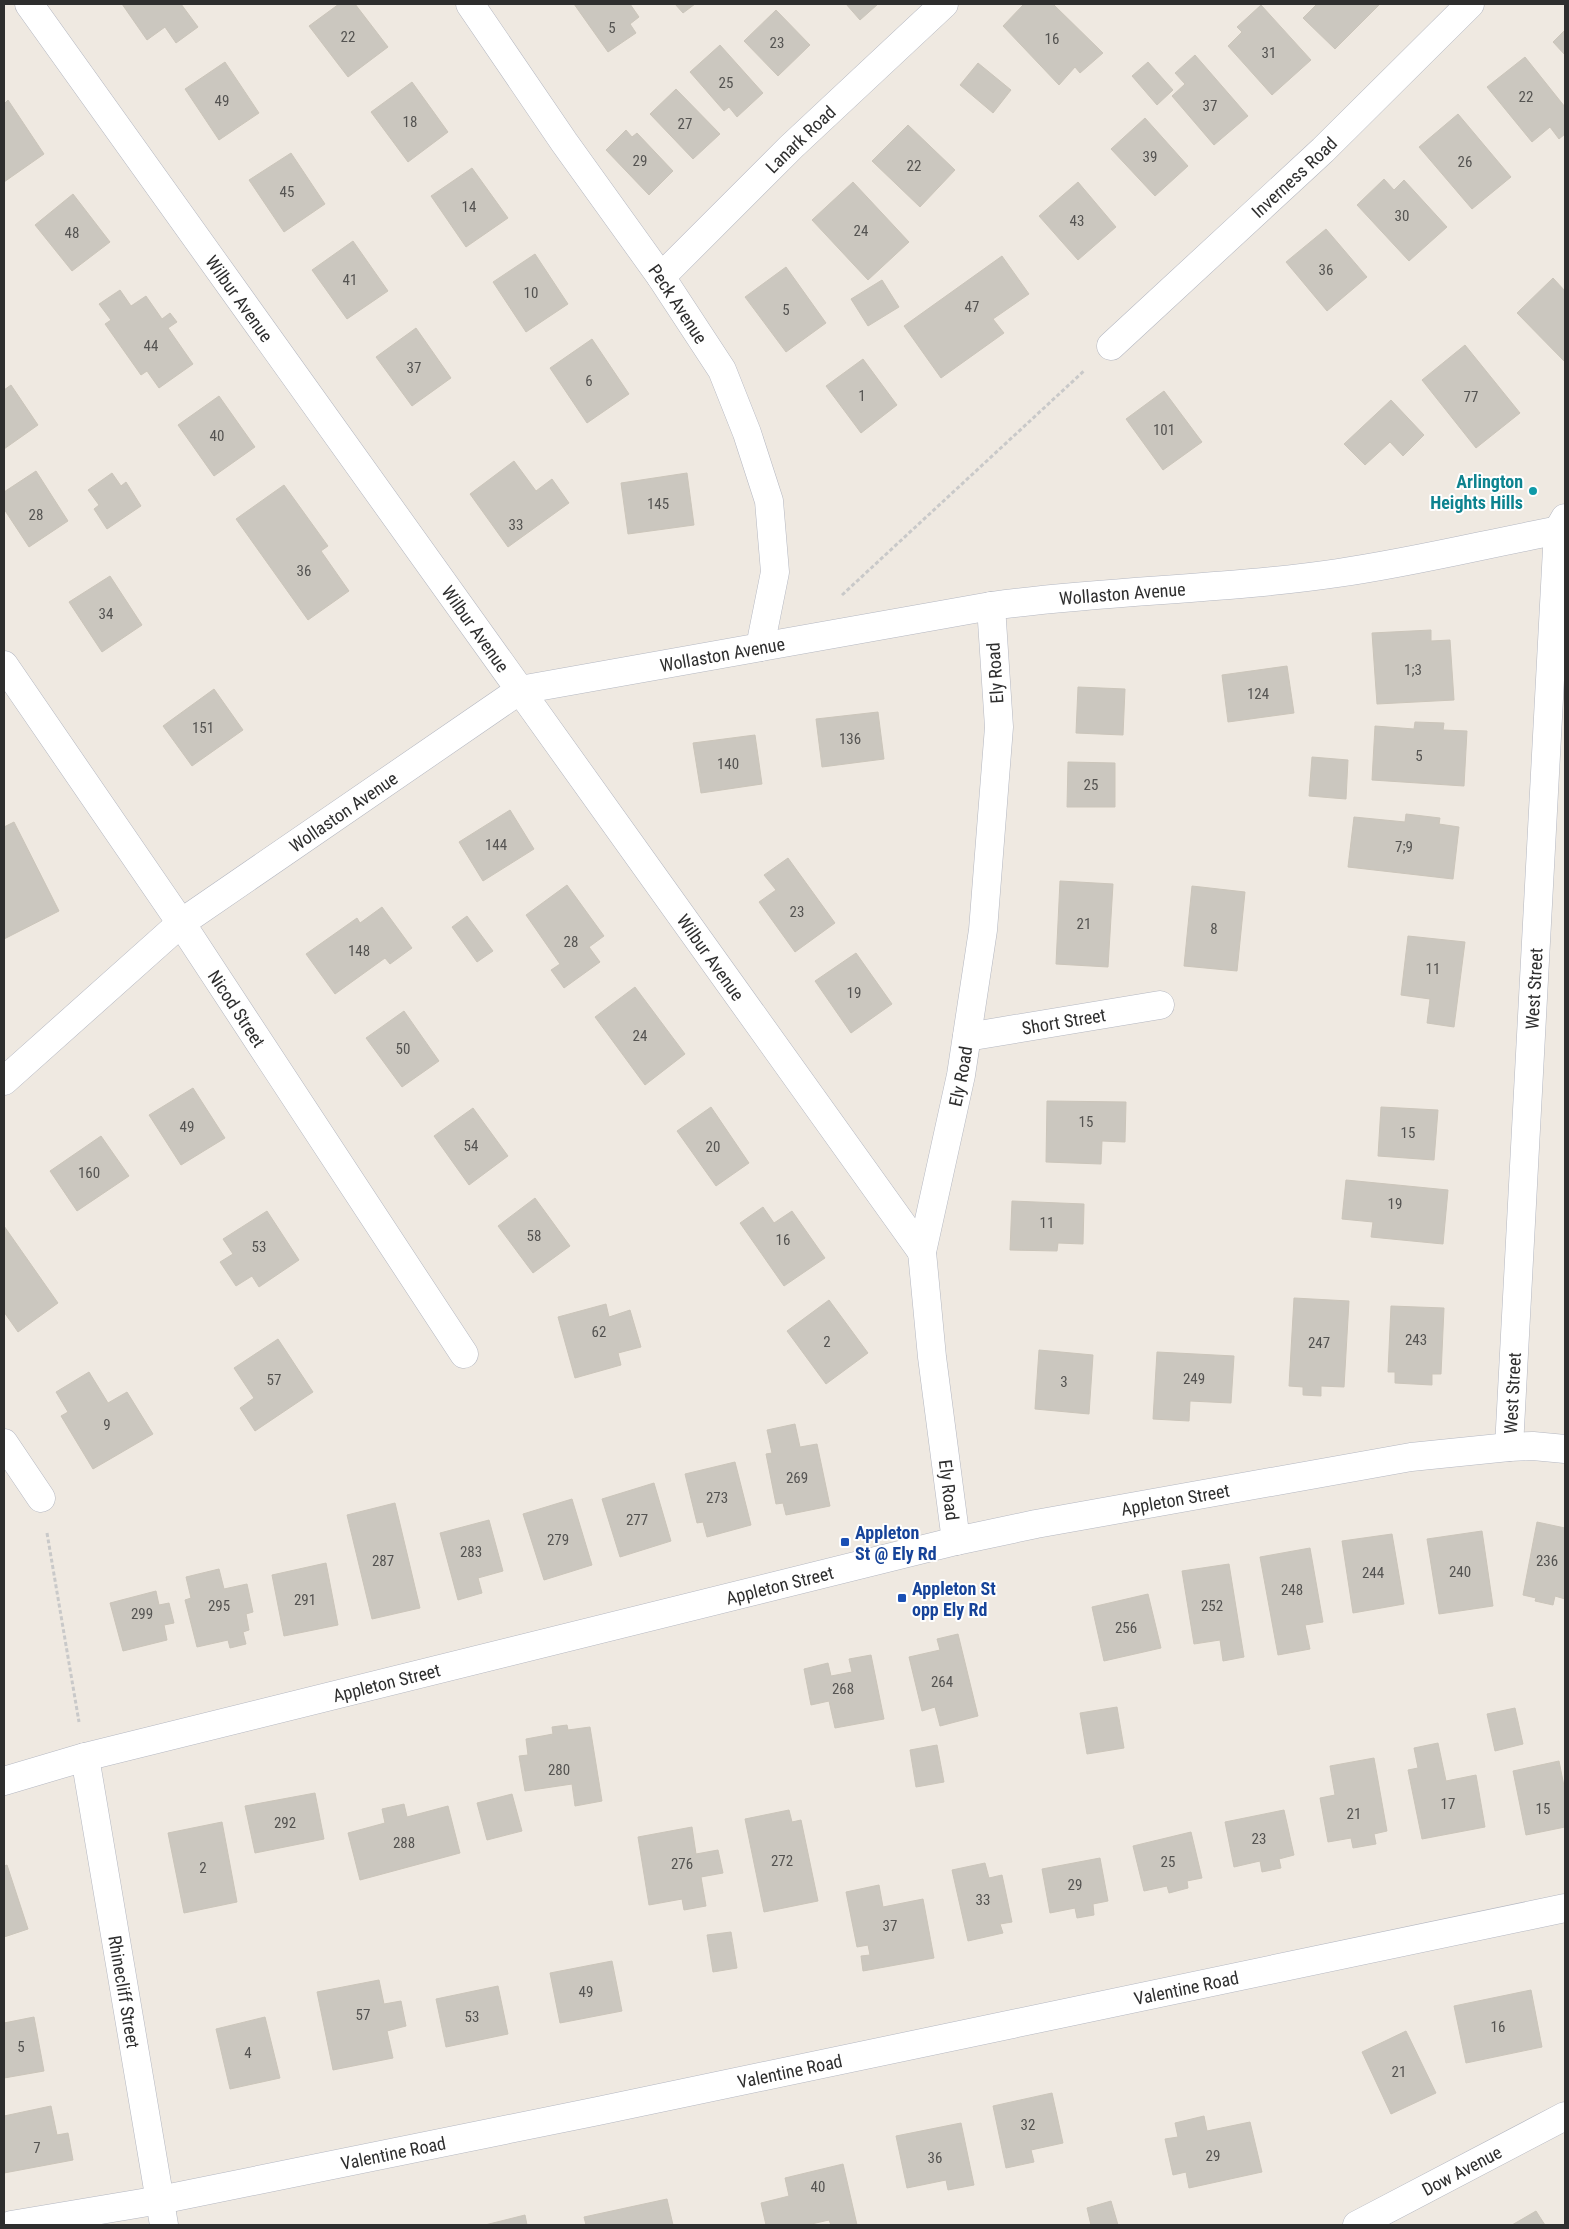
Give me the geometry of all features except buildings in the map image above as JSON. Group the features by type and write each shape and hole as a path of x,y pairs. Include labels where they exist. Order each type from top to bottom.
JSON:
{"street":[{"name":"Wilbur Avenue","path":"28,4 922,1252"},
{"name":"Peck Avenue","path":"470,4 564,142 661,278 722,370 747,432 769,501 775,572 760,647"},
{"name":"Lanark Road","path":"661,278 791,147 944,4"},
{"name":"Inverness Road","path":"1111,346 1323,150 1470,4"},
{"name":"Wollaston Avenue","path":"4,1081 181,924 520,690 1032,600 1184,589 1338,573 1462,551 1563,526"},
{"name":"West Street","path":"1509,1447 1563,526"},
{"name":"Ely Road","path":"956,1541 932,1358 922,1252 961,1075 983,930 999,727 991,606"},
{"name":"Nicod Street","path":"4,665 181,924 464,1354"},
{"name":"Short Street","path":"967,1037 1160,1005"},
{"path":"4,1443 40,1498"},
{"name":"Appleton Street","path":"4,1780 85,1757 956,1541 1119,1508 1375,1462 1509,1447 1533,1446 1565,1449"},
{"name":"Rhinecliff Street","path":"85,1757 162,2212"},
{"name":"Valentine Road","path":"11,2225 162,2212 598,2111 1565,1908"},
{"name":"Dow Avenue","path":"1357,2225 1565,2116"}],"path":[{"path":"836,601 1111,346"},
{"path":"40,1498 85,1757"}],"place":[{"name":"Arlington Heights Hills","path":"1533,491"},
{"name":"Appleton St @ Ely Rd","path":"845,1542"},
{"name":"Appleton St opp Ely Rd","path":"902,1598"}]}
